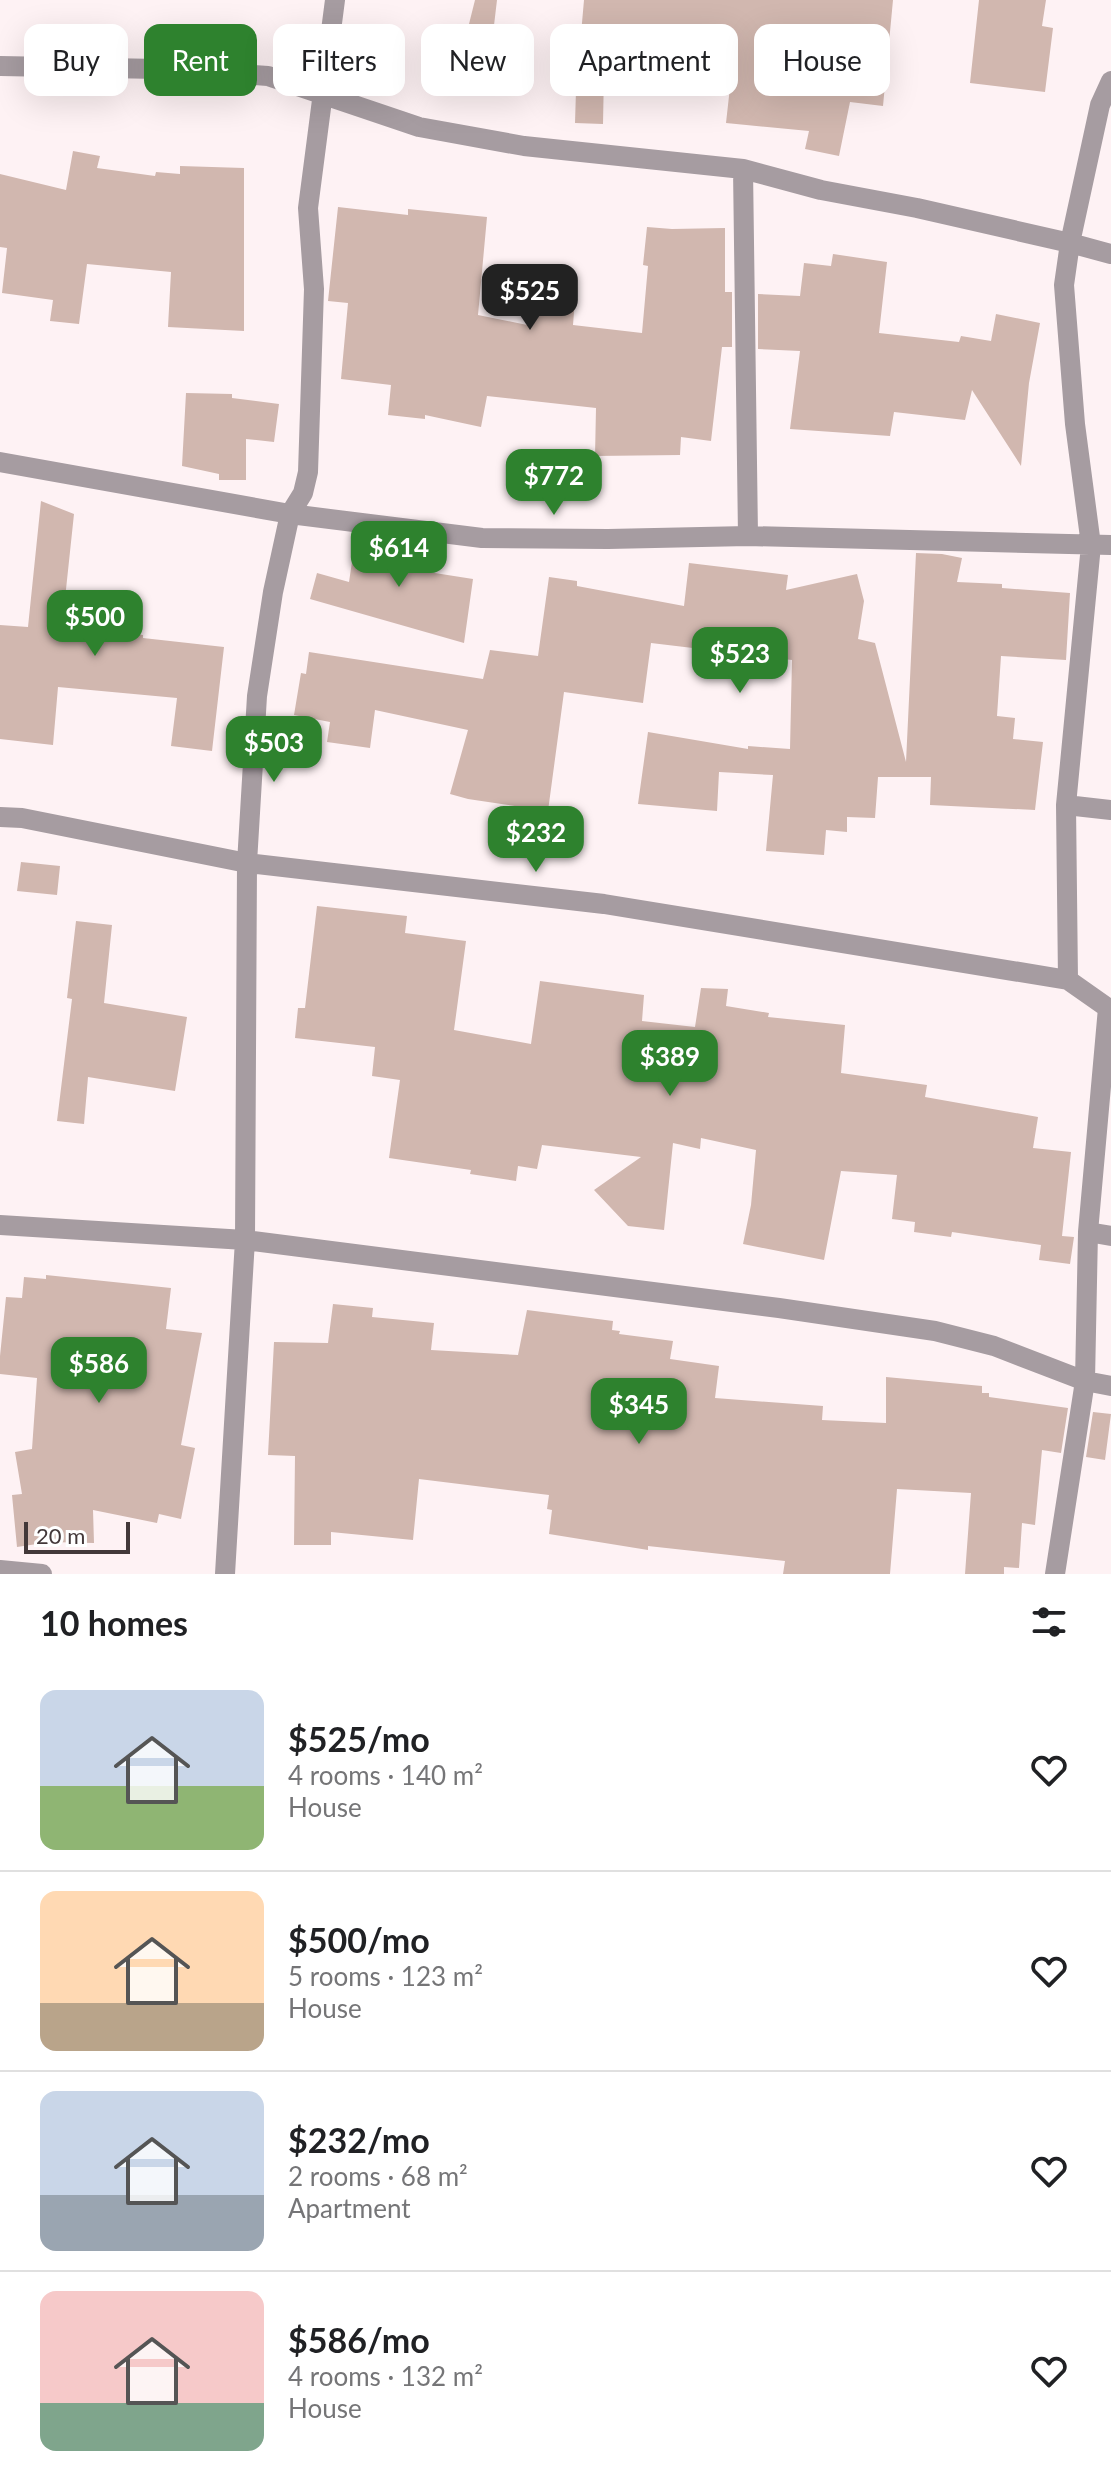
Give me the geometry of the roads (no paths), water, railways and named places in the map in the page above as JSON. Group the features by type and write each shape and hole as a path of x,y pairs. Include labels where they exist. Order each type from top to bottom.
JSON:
{"street":[{"path":"332,24 335,0"},
{"path":"0,66 159,69 273,78"},
{"path":"1068,980 1066,805 1101,545 1075,424 1064,285 1100,105 1111,81"},
{"path":"225,1574 245,1240 247,863 257,696 273,592 290,514 303,493 308,472 314,289 308,208 324,96"},
{"path":"327,96 419,127 524,146 743,169 821,190 917,208 1111,254"},
{"path":"743,169 748,536"},
{"path":"0,462 290,514 482,538 748,536 1101,545"},
{"path":"1066,805 1111,810"},
{"path":"0,817 22,818 247,863 604,904 1068,980 1109,1008 1088,1232 1085,1381 1055,1574"},
{"path":"0,1225 245,1240 763,1306 935,1331 994,1346 1085,1381 1111,1386"},
{"path":"1088,1232 1111,1236"},
{"path":"0,1570 42,1574"}]}
